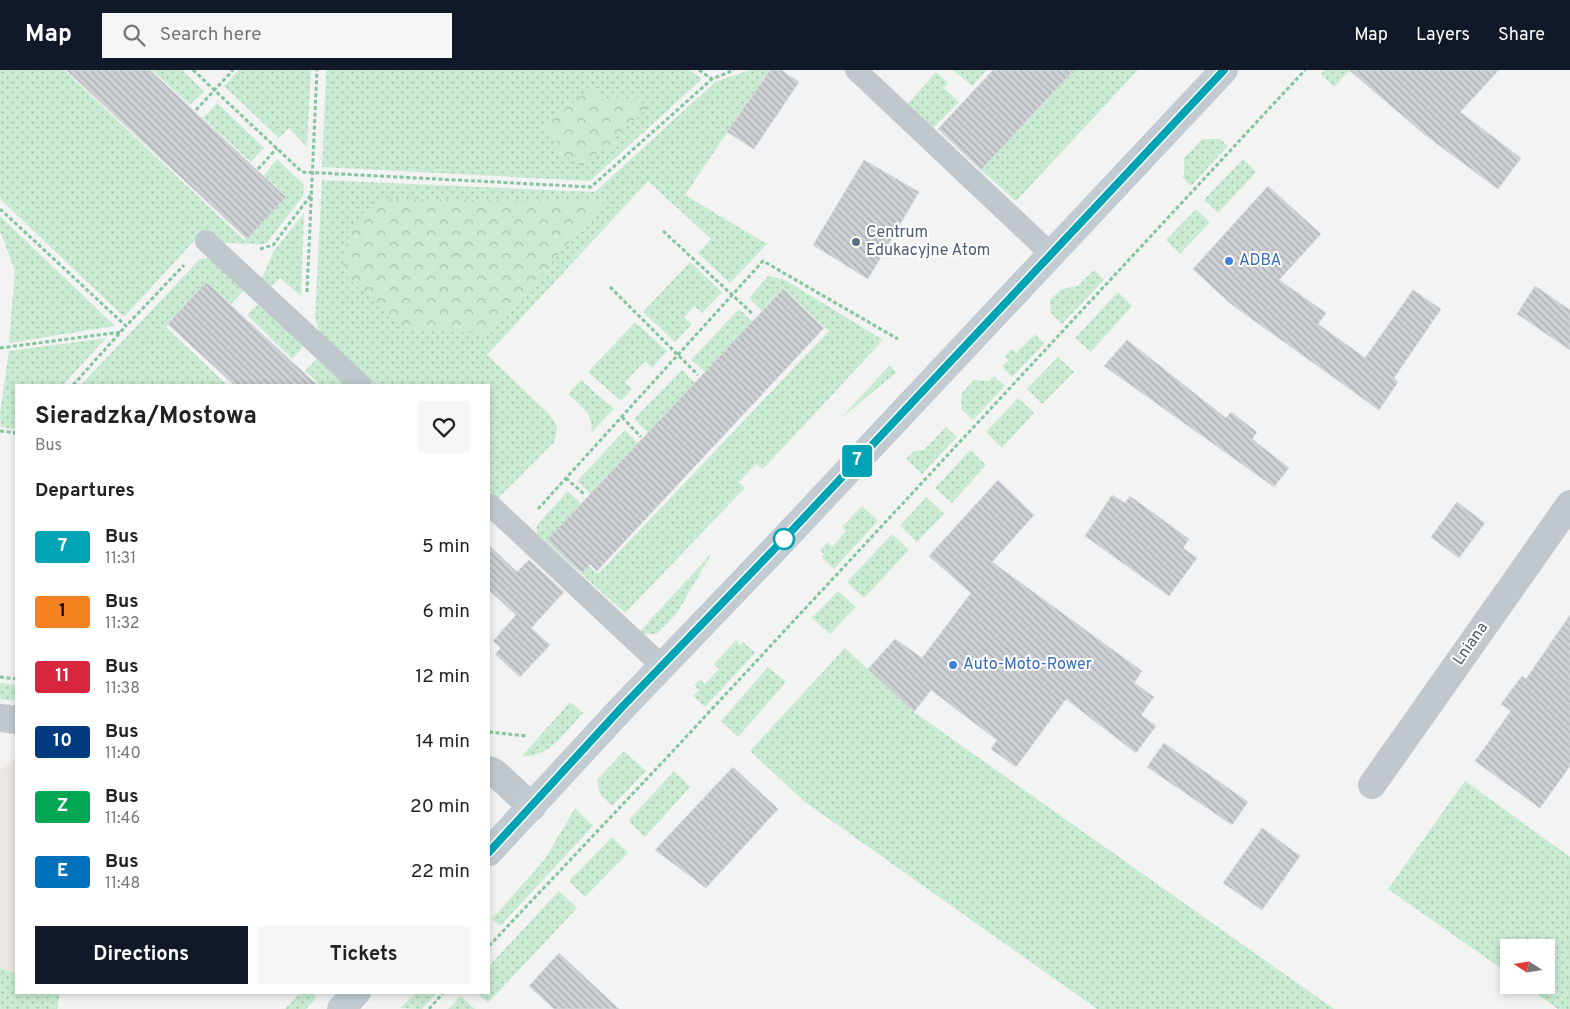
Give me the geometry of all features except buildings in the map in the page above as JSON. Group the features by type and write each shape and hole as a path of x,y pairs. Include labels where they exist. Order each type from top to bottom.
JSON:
{"street":[{"path":"490,851 623,706 662,667 1224,70"},
{"name":"Lniana","path":"1372,785 1570,504"},
{"path":"0,718 15,720"},
{"path":"490,770 532,807"},
{"path":"341,1009 355,994"}],"lane":[{"path":"856,70 1051,254"},
{"path":"212,246 360,384"},
{"path":"490,505 662,667"}],"path":[{"path":"193,70 302,172 591,187 712,79 734,70"},
{"path":"196,110 233,70"},
{"path":"305,333 317,70"},
{"path":"699,70 712,79"},
{"path":"490,945 667,758 1305,70"},
{"path":"258,169 277,148"},
{"path":"74,384 126,326 212,246 262,249 273,246 312,195"},
{"path":"0,209 126,326"},
{"path":"663,231 754,315"},
{"path":"518,532 763,261 898,339"},
{"path":"610,287 698,375"},
{"path":"0,348 121,332"},
{"path":"622,417 641,437"},
{"path":"0,431 15,433"},
{"path":"566,478 584,494"},
{"path":"0,677 15,678"},
{"path":"490,732 527,736"},
{"path":"429,1009 442,994"}],"shaded area":[{"path":"15,759 15,974 0,968 0,770"}],"green space":[{"path":"0,70 64,70 244,240 286,196 264,175 277,159 304,185 303,196 266,244 224,243 203,231 124,317 0,199"},
{"path":"152,70 182,70 204,91 190,105"},
{"path":"239,70 311,70 307,147 289,128 279,138 224,86"},
{"path":"326,70 689,70 702,79 590,181 322,167"},
{"path":"750,70 769,70 685,195 767,244 730,283 698,253 711,239 648,181 487,355 549,414 557,426 555,441 498,498 490,491 490,384 374,384 320,334 315,318 322,180 595,192 715,82"},
{"path":"953,70 987,70 972,86"},
{"path":"1074,70 1138,70 1016,201 981,170"},
{"path":"1325,70 1350,70 1334,87 1321,74"},
{"path":"936,72 948,83 944,88 959,102 930,131 905,107"},
{"path":"592,89 606,102 619,97 631,103 637,97 647,108 613,140 617,145 607,154 602,149 581,168 570,156 563,162 553,150 559,144 545,127 586,91"},
{"path":"217,103 264,148 251,162 203,118"},
{"path":"1202,139 1220,139 1228,146 1191,186 1182,177 1184,174 1184,158"},
{"path":"1243,159 1256,172 1218,213 1204,200"},
{"path":"384,199 604,201 491,334 403,328 348,278 343,265 345,248 351,230 363,213"},
{"path":"1196,209 1210,222 1180,254 1166,240"},
{"path":"304,213 301,296 280,278 270,287 261,280 274,251"},
{"path":"0,216 115,326 9,343 15,271 0,231"},
{"path":"213,258 245,289 231,304 207,283 166,327 226,384 82,384 200,259"},
{"path":"690,262 722,292 702,313 694,306 684,317 692,324 675,342 643,312"},
{"path":"1094,270 1104,280 1062,324 1051,314 1050,300 1061,289 1078,286"},
{"path":"768,276 785,280 883,340 763,469 756,464 739,482 745,488 625,613 537,534 537,525 568,491 583,506 556,535 598,574 829,331 783,289 762,311 749,298"},
{"path":"1118,292 1132,306 1091,352 1075,338"},
{"path":"262,300 307,343 292,359 247,315"},
{"path":"739,309 753,322 705,372 691,360"},
{"path":"635,322 667,351 652,368 645,361 625,382 632,389 621,401 588,372"},
{"path":"1035,334 1044,344 1012,377 1002,366 1009,360 1005,356 1012,349 1016,353"},
{"path":"106,338 64,384 15,384 15,429 1,427 0,413 9,351"},
{"path":"320,355 350,384 319,384 305,371"},
{"path":"1058,357 1074,372 1042,404 1027,389"},
{"path":"890,365 896,373 841,418"},
{"path":"682,370 695,383 648,433 634,419"},
{"path":"994,376 1005,386 973,420 961,409 962,393 974,380 989,381"},
{"path":"581,380 614,409 591,433 592,427 589,416 568,394"},
{"path":"1018,398 1034,413 1002,448 986,432"},
{"path":"946,427 957,437 922,474 906,459 914,451 924,450"},
{"path":"625,430 638,443 591,494 577,481"},
{"path":"970,450 986,465 952,503 935,488"},
{"path":"926,497 944,514 917,542 900,526"},
{"path":"862,506 878,521 834,569 822,557 824,554 820,551 827,542 832,547 846,531 842,527"},
{"path":"892,534 909,550 864,598 847,582"},
{"path":"712,553 677,613 657,634 644,634 640,631"},
{"path":"838,591 856,607 830,634 812,618"},
{"path":"736,640 741,645 743,642 755,653 705,707 693,696 699,690 694,685 700,679 705,684 719,669 714,664"},
{"path":"845,648 914,712 1334,1009 1097,1009 805,802 750,751"},
{"path":"768,667 786,682 738,737 721,721"},
{"path":"0,683 15,685 15,701 0,699"},
{"path":"570,702 583,713 570,728 557,742 541,753 522,756"},
{"path":"624,751 646,771 612,806 600,794 597,780"},
{"path":"674,771 690,787 645,837 628,821"},
{"path":"1465,781 1570,857 1570,1009 1558,1009 1537,994 1555,994 1555,939 1500,939 1500,968 1388,889"},
{"path":"575,808 593,826 500,926 492,919 545,859"},
{"path":"612,837 628,853 585,897 569,881"},
{"path":"559,891 577,908 488,1003 478,994 490,994 490,965"},
{"path":"0,968 15,974 15,994 60,994 57,1009 0,1009"},
{"path":"299,994 314,994 316,998 306,1009 285,1009"},
{"path":"415,994 436,994 422,1009 400,1008"},
{"path":"461,996 475,1009 448,1009"}],"bus line":[{"name":"7","path":"490,851 623,706 784,539 1224,70"}],"place":[{"name":"Centrum Edukacyjne Atom","path":"856,242"},
{"name":"ADBA","path":"1229,261"},
{"name":"Auto-Moto-Rower","path":"953,665"}]}
